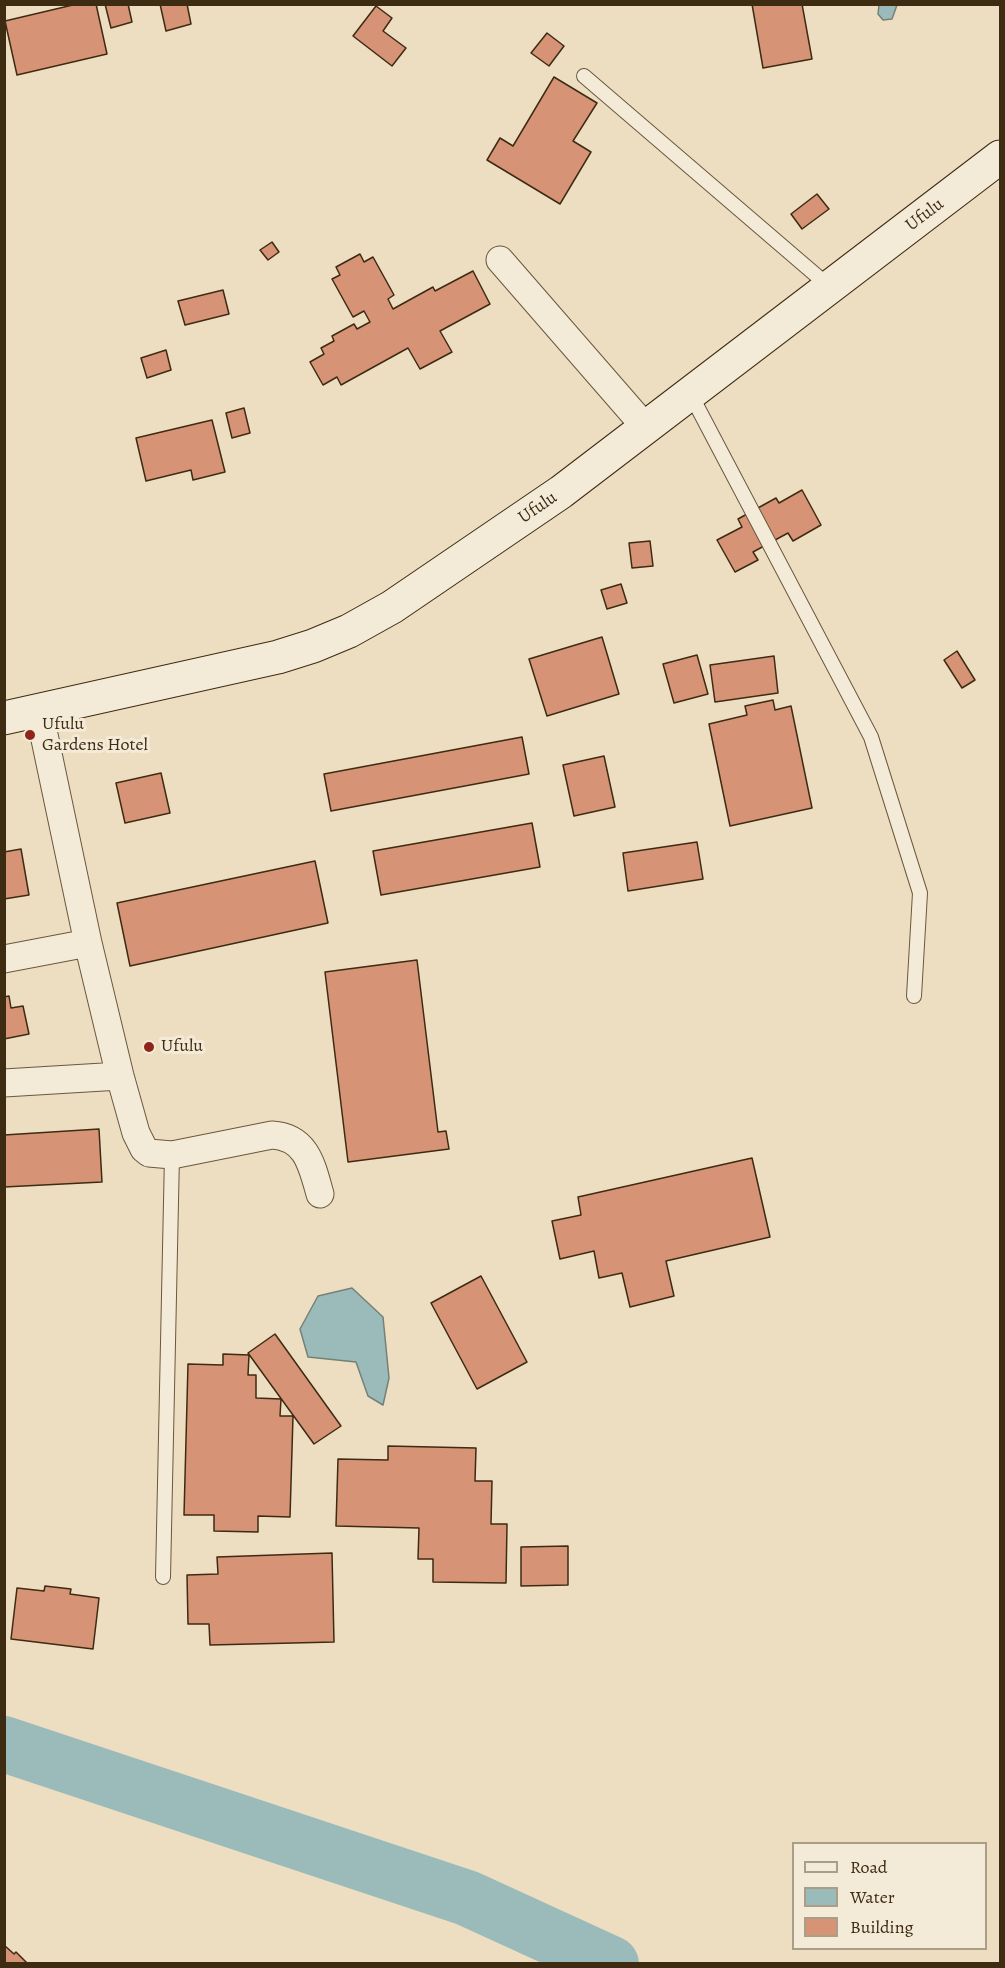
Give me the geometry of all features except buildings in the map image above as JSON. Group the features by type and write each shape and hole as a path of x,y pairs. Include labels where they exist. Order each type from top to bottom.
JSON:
{"street":[{"name":"Ufulu","path":"4,718 278,657 349,631 392,607 561,492 647,429 1000,157"},
{"path":"500,260 647,429"},
{"path":"39,711 88,943 120,1076 136,1133 144,1149 149,1153 172,1155 272,1135 285,1136 305,1152 320,1194"},
{"path":"4,959 88,943"},
{"path":"4,1083 120,1076"}],"lane":[{"path":"584,76 831,288"},
{"path":"691,395 871,737 920,892 914,996"},
{"path":"163,1577 172,1155"}],"water":[{"path":"879,5 897,5 892,19 883,20 878,14"},
{"path":"352,1288 383,1317 389,1378 383,1405 368,1396 356,1362 308,1357 300,1329 318,1296"}],"waterway":[{"path":"4,1744 467,1898 611,1964"}],"place":[{"name":"Ufulu Gardens Hotel","path":"30,735"},
{"name":"Ufulu","path":"149,1047"}]}
